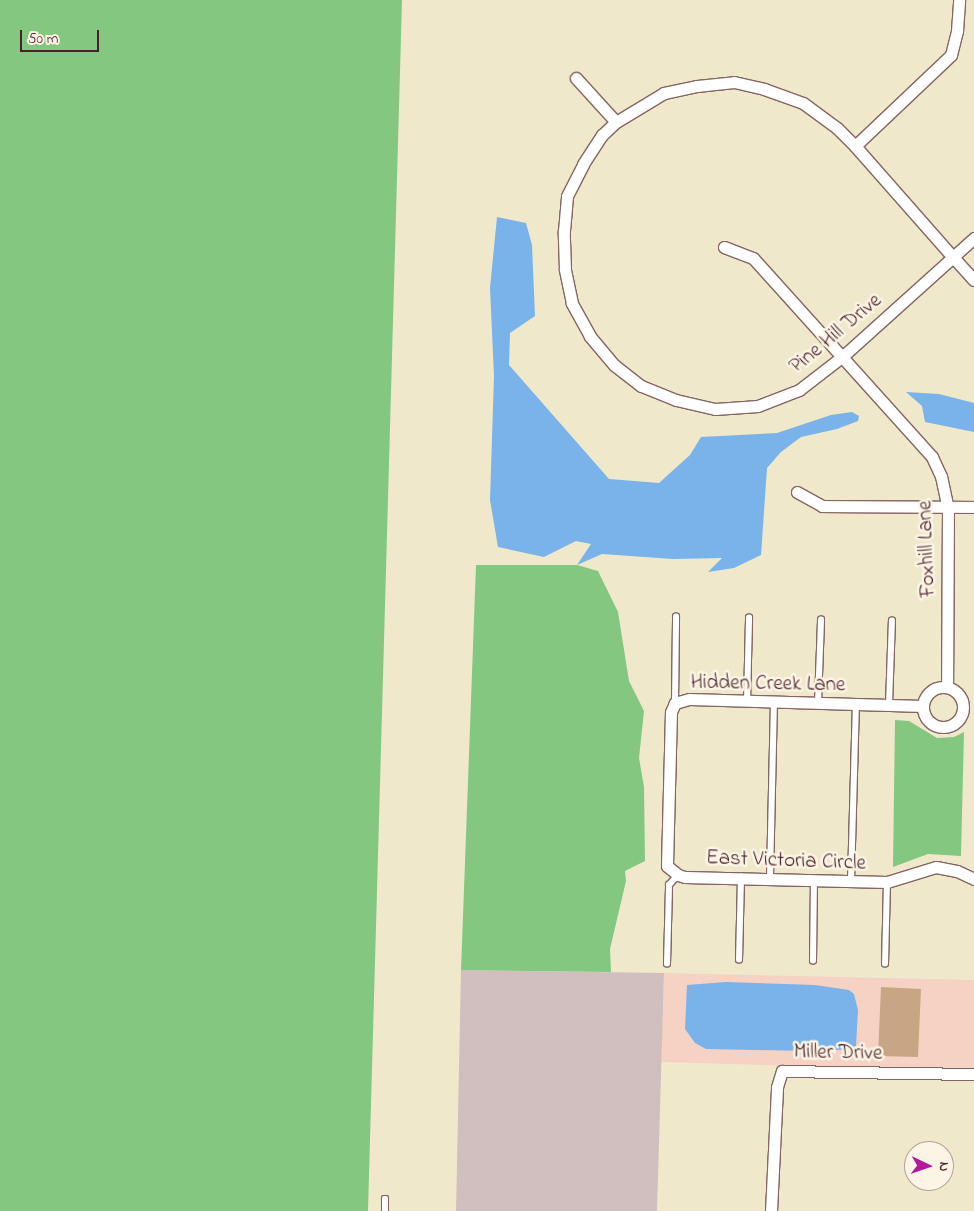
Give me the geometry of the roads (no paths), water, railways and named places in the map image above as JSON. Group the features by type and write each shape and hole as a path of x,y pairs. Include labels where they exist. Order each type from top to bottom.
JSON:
{"street":[{"path":"855,146 951,55 957,31 959,0"},
{"path":"576,78 616,122"},
{"name":"Pine Hill Drive","path":"734,82 764,89 803,103 837,128 855,146 953,256 842,356 798,390 758,406 715,409 676,400 641,386 614,365 590,336 572,303 565,270 564,231 567,196 583,164 602,135 616,122 664,93 697,86 734,82"},
{"path":"974,238 953,256 974,280"},
{"name":"Foxhill Lane","path":"724,247 753,258 932,457 941,476 948,508 947,687"},
{"path":"797,492 822,506 974,507"},
{"path":"947,687 959,694 969,707 955,724 943,728 931,724 924,713 923,706 928,693 934,689 947,687"},
{"name":"Hidden Creek Lane","path":"668,795 672,712 675,703 689,699 923,706"},
{"name":"East Victoria Circle","path":"668,795 667,866 685,877 770,877 886,882 936,867 957,871 974,879"},
{"name":"Miller Drive","path":"770,1211 777,1087 782,1072 974,1074"}],"lane":[{"path":"675,703 676,617"},
{"path":"748,702 749,618"},
{"path":"818,703 821,620"},
{"path":"890,705 892,621"},
{"path":"770,877 774,702"},
{"path":"851,881 856,704"},
{"path":"667,964 669,885 678,874"},
{"path":"739,960 741,877"},
{"path":"813,962 814,880"},
{"path":"885,964 886,882"},
{"path":"384,1211 385,1199"}],"water":[{"path":"497,217 526,223 532,245 535,316 510,333 509,365 609,479 659,483 690,455 701,437 777,433 831,415 852,412 859,416 858,421 837,429 801,437 781,452 767,468 761,555 734,568 708,572 722,558 673,559 602,554 577,565 591,544 576,541 544,557 498,547 490,500 494,376 490,288"},
{"path":"906,392 939,394 974,403 974,432 925,422 922,406"},
{"path":"726,982 815,985 849,990 854,994 858,1010 856,1046 850,1049 836,1050 816,1046 806,1051 706,1049 695,1043 685,1029 687,985"}]}
